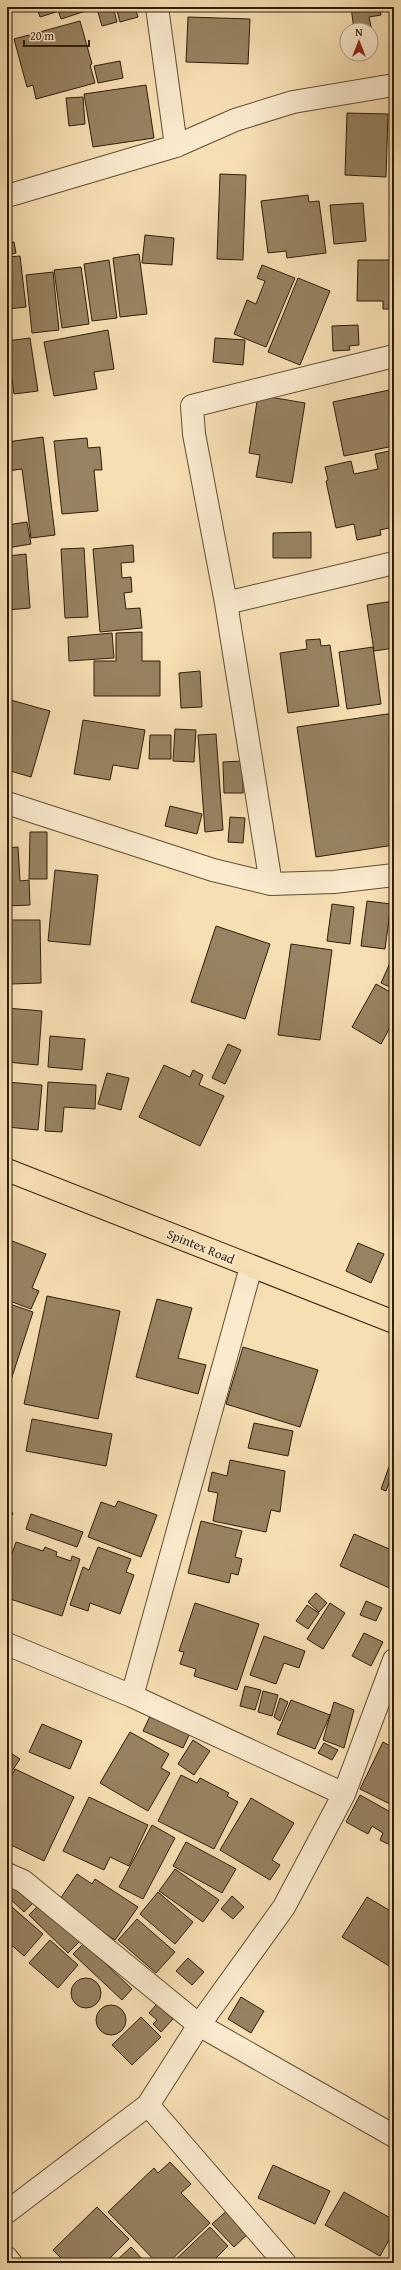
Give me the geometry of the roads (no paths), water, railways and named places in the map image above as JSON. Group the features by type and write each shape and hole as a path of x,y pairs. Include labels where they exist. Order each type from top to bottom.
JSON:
{"main road":[{"name":"Spintex Road","path":"7,1170 394,1322"}],"street":[{"path":"157,7 176,146"},
{"path":"7,196 176,146 234,120 293,102 394,85"},
{"path":"271,884 226,603 194,434 192,406 394,356"},
{"path":"226,603 394,563"},
{"path":"7,803 213,870 271,884 334,882 394,875"},
{"path":"132,1696 251,1267"},
{"path":"7,1644 132,1696 344,1794"},
{"path":"7,2212 148,2106 200,2025 284,1907 344,1794 386,1705 394,1660"},
{"path":"7,1874 23,1881 200,2025 394,2136"},
{"path":"148,2106 273,2259"},
{"path":"7,2258 12,2263"}]}
